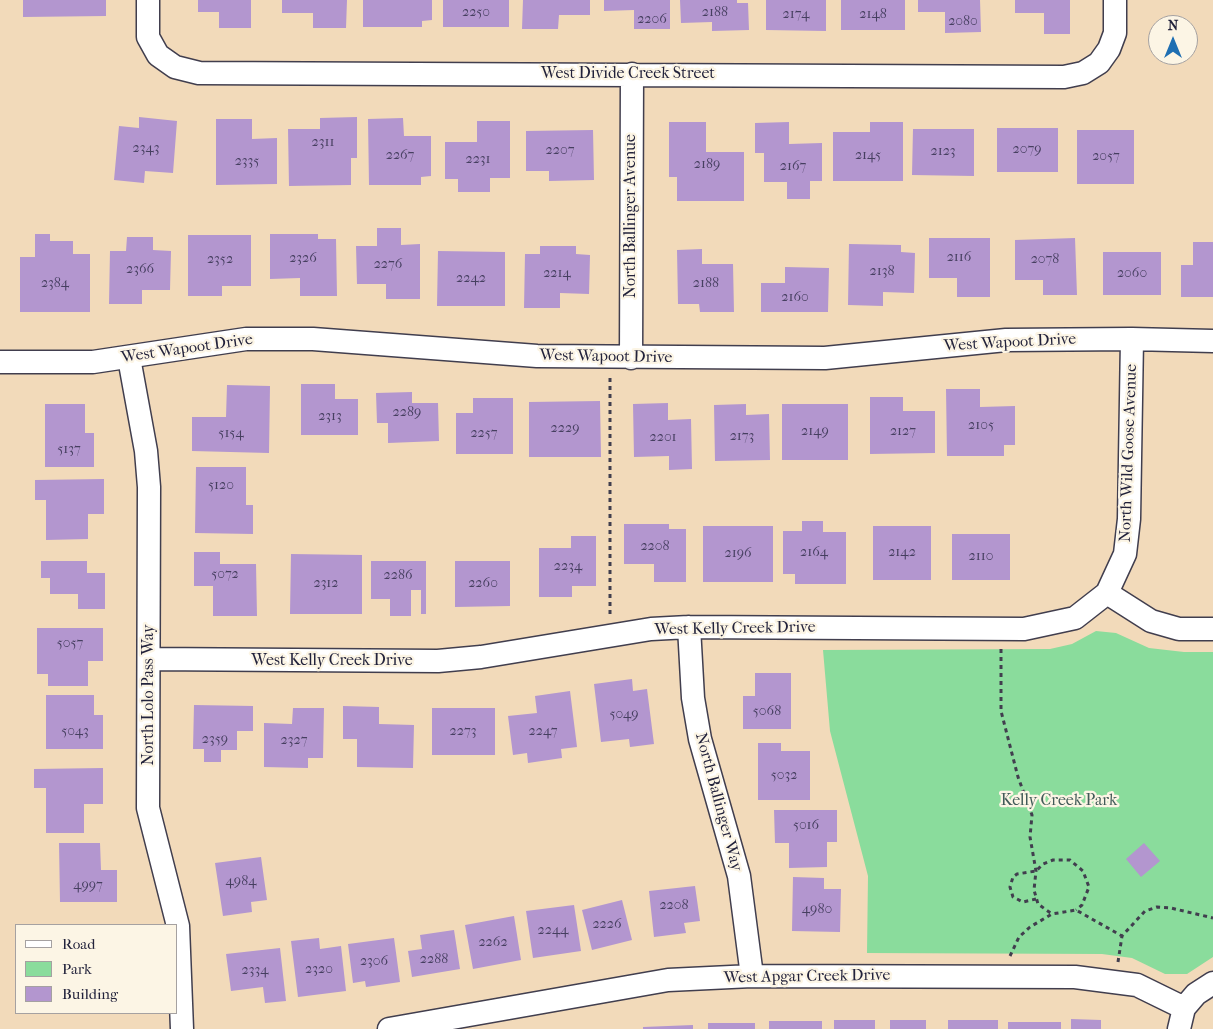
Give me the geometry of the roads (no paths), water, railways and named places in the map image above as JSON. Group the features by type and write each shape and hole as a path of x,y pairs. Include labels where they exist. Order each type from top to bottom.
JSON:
{"street":[{"name":"West Divide Creek Street","path":"148,0 148,37 158,55 175,68 199,72 1064,77 1083,73 1099,63 1109,49 1114,33 1115,0"},
{"name":"North Ballinger Avenue","path":"620,357 632,74"},
{"name":"West Wapoot Drive","path":"0,362 93,362 246,339 303,338 537,356 825,358 978,341 1132,339 1213,341"},
{"name":"North Wild Goose Avenue","path":"1107,592 1125,554 1130,519 1132,339"},
{"name":"North Lolo Pass Way","path":"129,358 146,451 149,487 148,808 177,924"},
{"name":"West Kelly Creek Drive","path":"149,659 438,661 481,657 651,630 689,627 1024,629 1075,618 1107,592"},
{"path":"1107,592 1151,621 1179,629 1213,629"},
{"name":"North Ballinger Way","path":"689,627 693,698 697,723 739,876 752,976"},
{"name":"North Lolo Pass Way","path":"178,926 182,1029"},
{"name":"West Apgar Creek Drive","path":"389,1029 668,980 752,976 1075,977 1137,985 1181,1018 1196,994 1213,983"}],"park label":[{"name":"Kelly Creek Park","path":"1059,801"}]}
